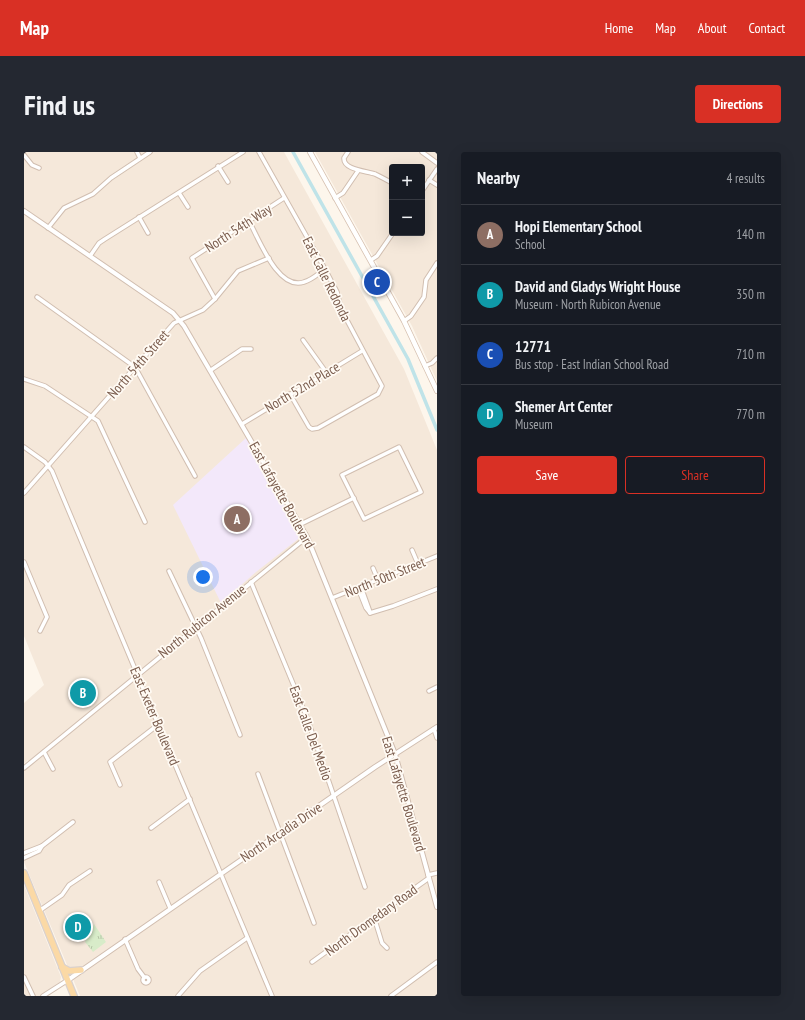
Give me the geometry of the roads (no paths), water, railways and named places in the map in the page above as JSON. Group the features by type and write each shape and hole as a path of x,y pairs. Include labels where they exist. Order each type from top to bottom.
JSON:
{"main road":[{"path":"310,152 404,321 437,391"},
{"path":"24,873 74,996"},
{"path":"62,967 70,971 82,970"}],"street":[{"path":"136,152 140,158"},
{"path":"48,228 64,208 93,194 111,178 150,152"},
{"path":"90,256 99,243 179,193 218,166 243,152"},
{"name":"East Calle Redonda","path":"259,152 325,269 337,292 341,309 355,333 362,351 382,386 378,394 318,428 312,429 309,427 290,394"},
{"path":"348,152 344,161 358,171 375,174 389,181"},
{"path":"422,152 437,163"},
{"path":"24,155 32,164 39,168"},
{"path":"218,166 228,182"},
{"path":"425,186 437,169"},
{"path":"335,198 343,193 358,171"},
{"path":"429,180 437,185"},
{"path":"179,193 188,207"},
{"name":"North 54th Way","path":"216,299 192,258 284,198"},
{"name":"East Lafayette Boulevard","path":"24,211 173,313 181,320 211,370 307,536 395,754 437,907"},
{"path":"139,217 148,233"},
{"path":"249,221 278,274 287,281 295,284 305,282 325,269"},
{"path":"371,260 377,256 391,236"},
{"name":"North 54th Street","path":"24,493 174,324 203,310 216,299 234,274 269,258"},
{"path":"404,321 411,316 424,298 426,280 437,263"},
{"path":"37,298 135,367 195,476"},
{"path":"303,340 326,372"},
{"path":"211,370 242,349 251,349"},
{"name":"North 52nd Place","path":"242,424 362,351"},
{"path":"425,366 437,358"},
{"path":"24,379 45,386 98,421 145,522"},
{"name":"East Exeter Boulevard","path":"24,447 49,466 138,674 272,996"},
{"path":"400,447 421,492 364,519 354,498 342,475 400,447"},
{"path":"300,524 354,498"},
{"name":"North Rubicon Avenue","path":"24,768 307,536"},
{"path":"412,550 418,564"},
{"name":"North 50th Street","path":"332,598 437,556"},
{"path":"24,562 47,617 40,631"},
{"path":"374,568 378,580"},
{"path":"169,571 196,627 240,735"},
{"name":"East Calle Del Medio","path":"251,582 306,715 365,887"},
{"path":"359,587 370,613 437,589"},
{"path":"429,691 437,687"},
{"path":"120,785 110,762 158,724"},
{"path":"436,728 437,738"},
{"name":"North Arcadia Drive","path":"43,996 334,795 436,728"},
{"path":"44,752 53,769"},
{"path":"258,774 314,923"},
{"path":"150,828 190,799"},
{"path":"24,858 73,822"},
{"path":"24,854 33,851"},
{"path":"40,910 62,895 69,885 90,871"},
{"path":"429,877 437,873"},
{"name":"North Dromedary Road","path":"312,962 429,877"},
{"path":"159,882 170,908"},
{"path":"374,917 382,943 388,948"},
{"path":"178,996 200,972 247,938"},
{"path":"125,939 138,969 144,977"},
{"path":"391,996 437,962"},
{"path":"24,976 33,996"},
{"path":"399,990 401,996"}],"waterway":[{"path":"293,152 408,359 437,430"}],"place":[{"name":"12771","path":"377,282"},
{"name":"Hopi Elementary School","path":"237,519"},
{"name":"David and Gladys Wright House","path":"83,693"},
{"name":"Shemer Art Center","path":"78,927"}]}
